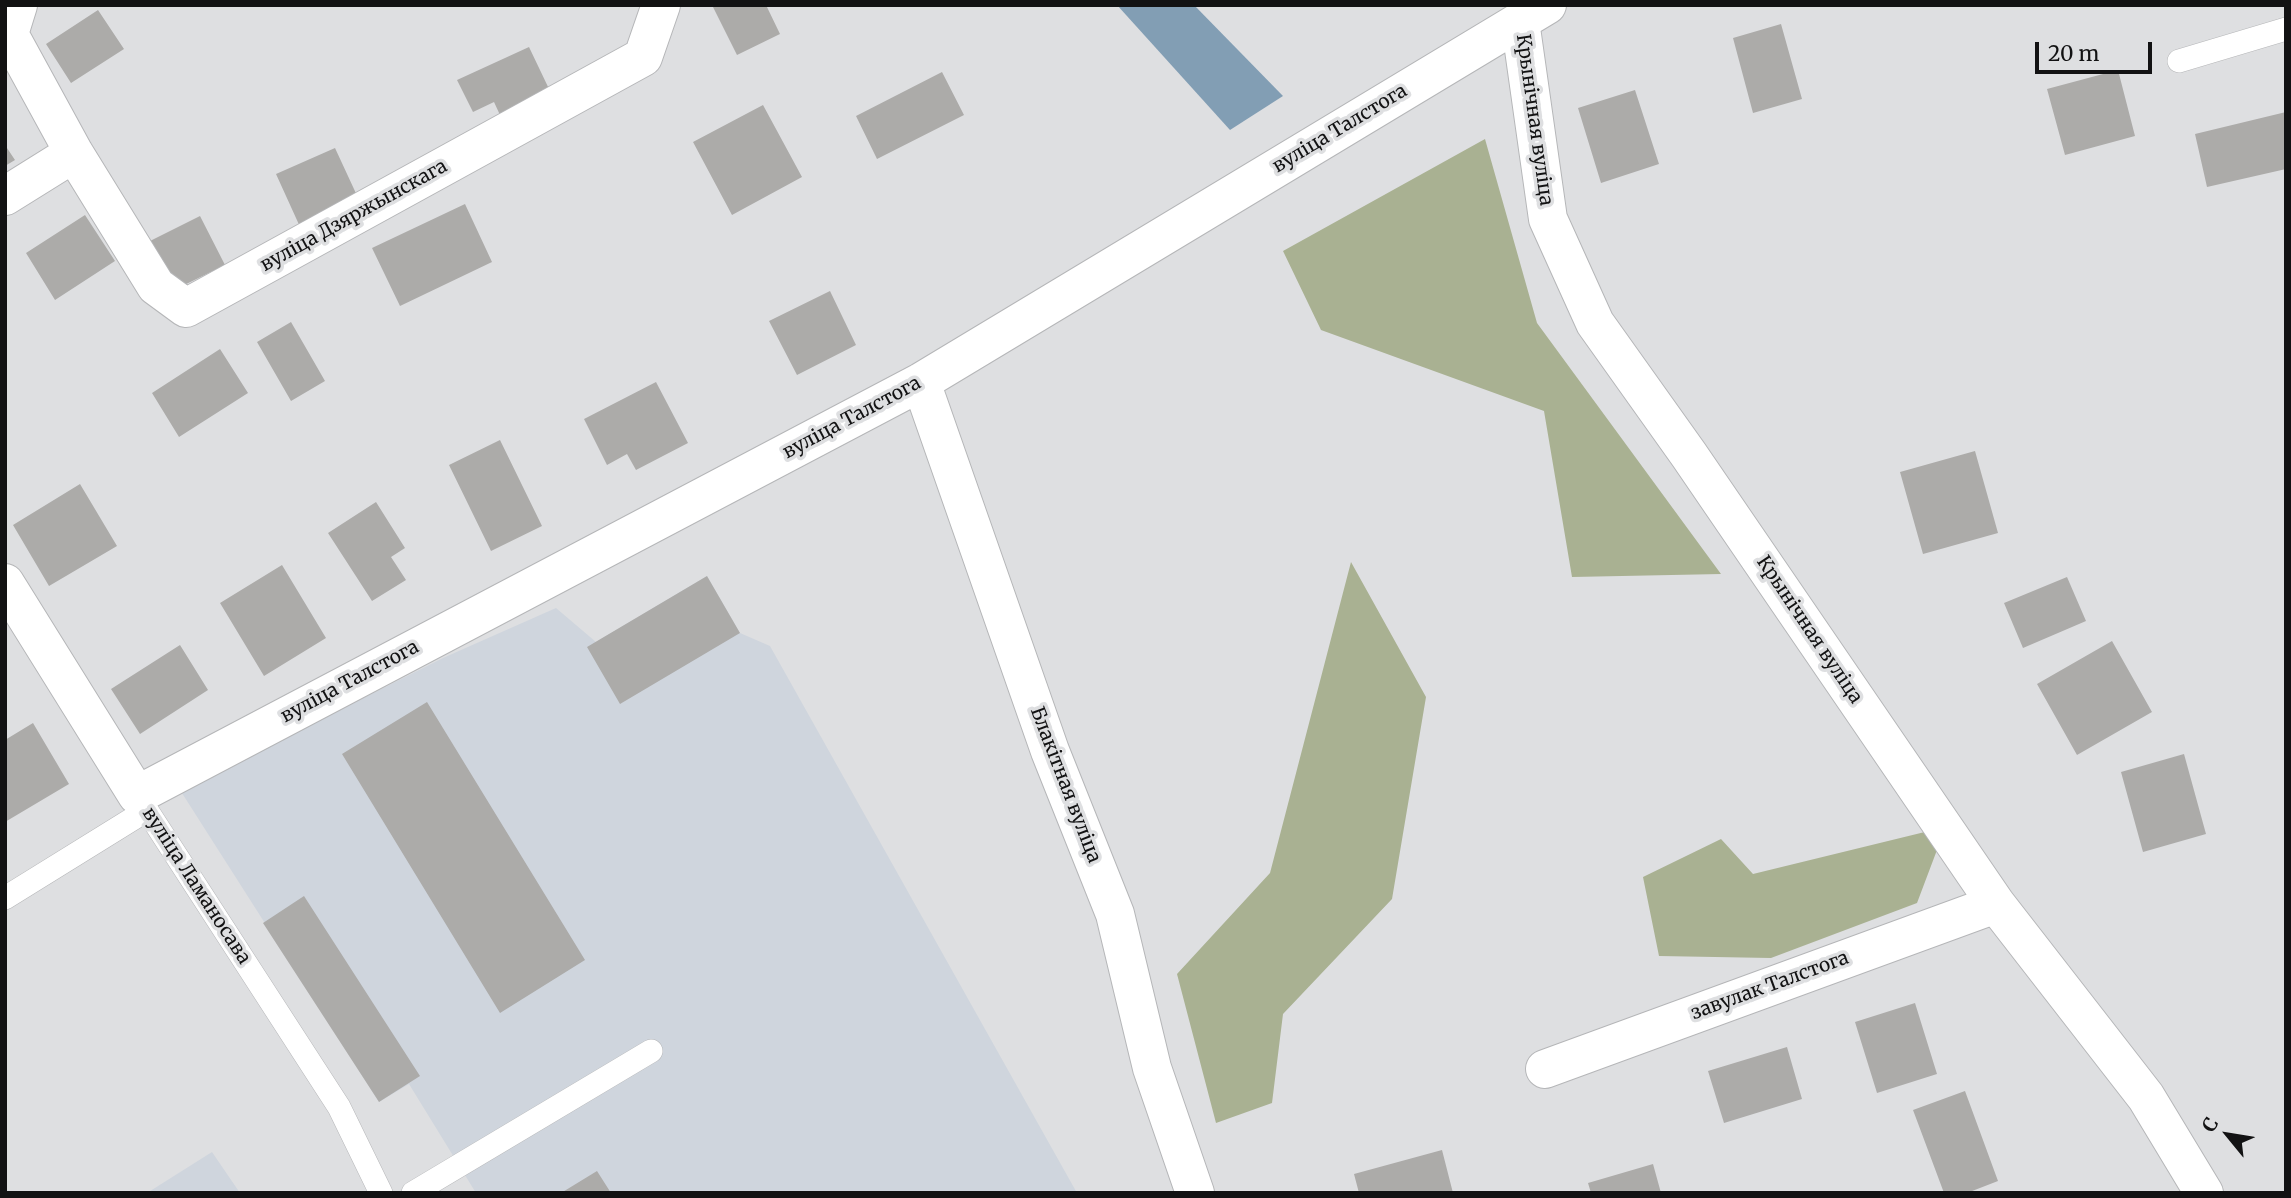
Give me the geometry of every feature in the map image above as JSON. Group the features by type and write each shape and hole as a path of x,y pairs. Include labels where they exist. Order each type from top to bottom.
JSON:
{"street":[{"name":"вуліца Дзяржынскага","path":"18,5 9,34 74,153 156,286 186,307 643,57 661,5"},
{"name":"вуліца Талстога","path":"142,802 921,382 1533,13"},
{"name":"Крынічная вуліца","path":"1533,13 1548,219 1595,323 1689,454 1996,904 2146,1097 2204,1193"},
{"path":"5,196 74,153"},
{"name":"Блакітная вуліца","path":"921,382 1050,751 1115,914 1152,1068 1195,1193"},
{"name":"вуліца Ламаносава","path":"5,583 142,802"},
{"name":"завулак Талстога","path":"1545,1069 1996,904"}],"lane":[{"path":"2179,61 2286,29"},
{"path":"5,898 142,802"},
{"name":"вуліца Ламаносава","path":"142,802 339,1107 381,1193"},
{"path":"413,1193 651,1051"}],"shaded area":[{"path":"707,576 740,633 770,646 1077,1193 476,1193 409,1084 379,1102 180,790 443,658 556,608 596,642"},
{"path":"212,1152 240,1193 147,1193"}],"green space":[{"path":"1485,139 1537,323 1721,574 1572,577 1544,411 1321,330 1283,251"},
{"path":"1351,562 1426,697 1392,899 1283,1014 1272,1103 1216,1123 1177,974 1270,873"},
{"path":"1933,830 1937,850 1917,903 1771,958 1659,956 1643,877 1721,839 1753,874"}],"water":[{"path":"1117,5 1194,5 1283,96 1230,130"}],"building":[{"path":"712,5 766,5 780,34 737,55"},
{"path":"98,10 124,49 71,83 46,44"},
{"path":"1781,24 1802,99 1753,113 1733,38"},
{"path":"529,47 550,91 500,115 494,102 473,112 457,80"},
{"path":"2118,70 2135,136 2065,155 2047,89"},
{"path":"942,72 964,115 877,159 856,116"},
{"path":"1635,90 1659,164 1601,183 1578,108"},
{"path":"763,105 802,177 732,215 693,142"},
{"path":"2286,112 2286,169 2207,187 2195,134"},
{"path":"5,145 15,160 5,166"},
{"path":"335,148 360,202 301,229 276,174"},
{"path":"465,204 492,262 400,306 372,248"},
{"path":"85,215 115,261 55,300 26,253"},
{"path":"200,216 225,265 170,292 146,243"},
{"path":"830,291 856,345 797,375 769,321"},
{"path":"291,322 325,381 291,401 257,342"},
{"path":"220,349 248,393 179,437 152,393"},
{"path":"656,382 688,443 636,470 627,454 607,465 584,419"},
{"path":"500,440 542,526 491,551 449,465"},
{"path":"1975,451 1998,533 1923,554 1900,472"},
{"path":"80,484 117,546 49,586 13,525"},
{"path":"376,502 405,548 391,557 406,580 372,601 328,533"},
{"path":"282,565 326,638 264,676 220,603"},
{"path":"707,576 740,633 620,704 587,647"},
{"path":"2067,577 2086,621 2023,648 2004,603"},
{"path":"2112,641 2152,712 2077,755 2037,684"},
{"path":"180,645 208,690 140,734 111,689"},
{"path":"427,702 585,960 500,1013 342,754"},
{"path":"33,723 69,784 5,822 5,740"},
{"path":"2184,754 2206,834 2143,852 2121,772"},
{"path":"304,896 420,1076 379,1102 263,923"},
{"path":"1915,1003 1937,1074 1877,1093 1855,1022"},
{"path":"1787,1047 1802,1099 1724,1123 1708,1071"},
{"path":"1965,1091 1998,1181 1967,1193 1944,1193 1913,1110"},
{"path":"1442,1150 1453,1193 1359,1193 1354,1174"},
{"path":"1653,1164 1661,1193 1591,1193 1588,1183"},
{"path":"597,1171 611,1193 561,1193"}]}
